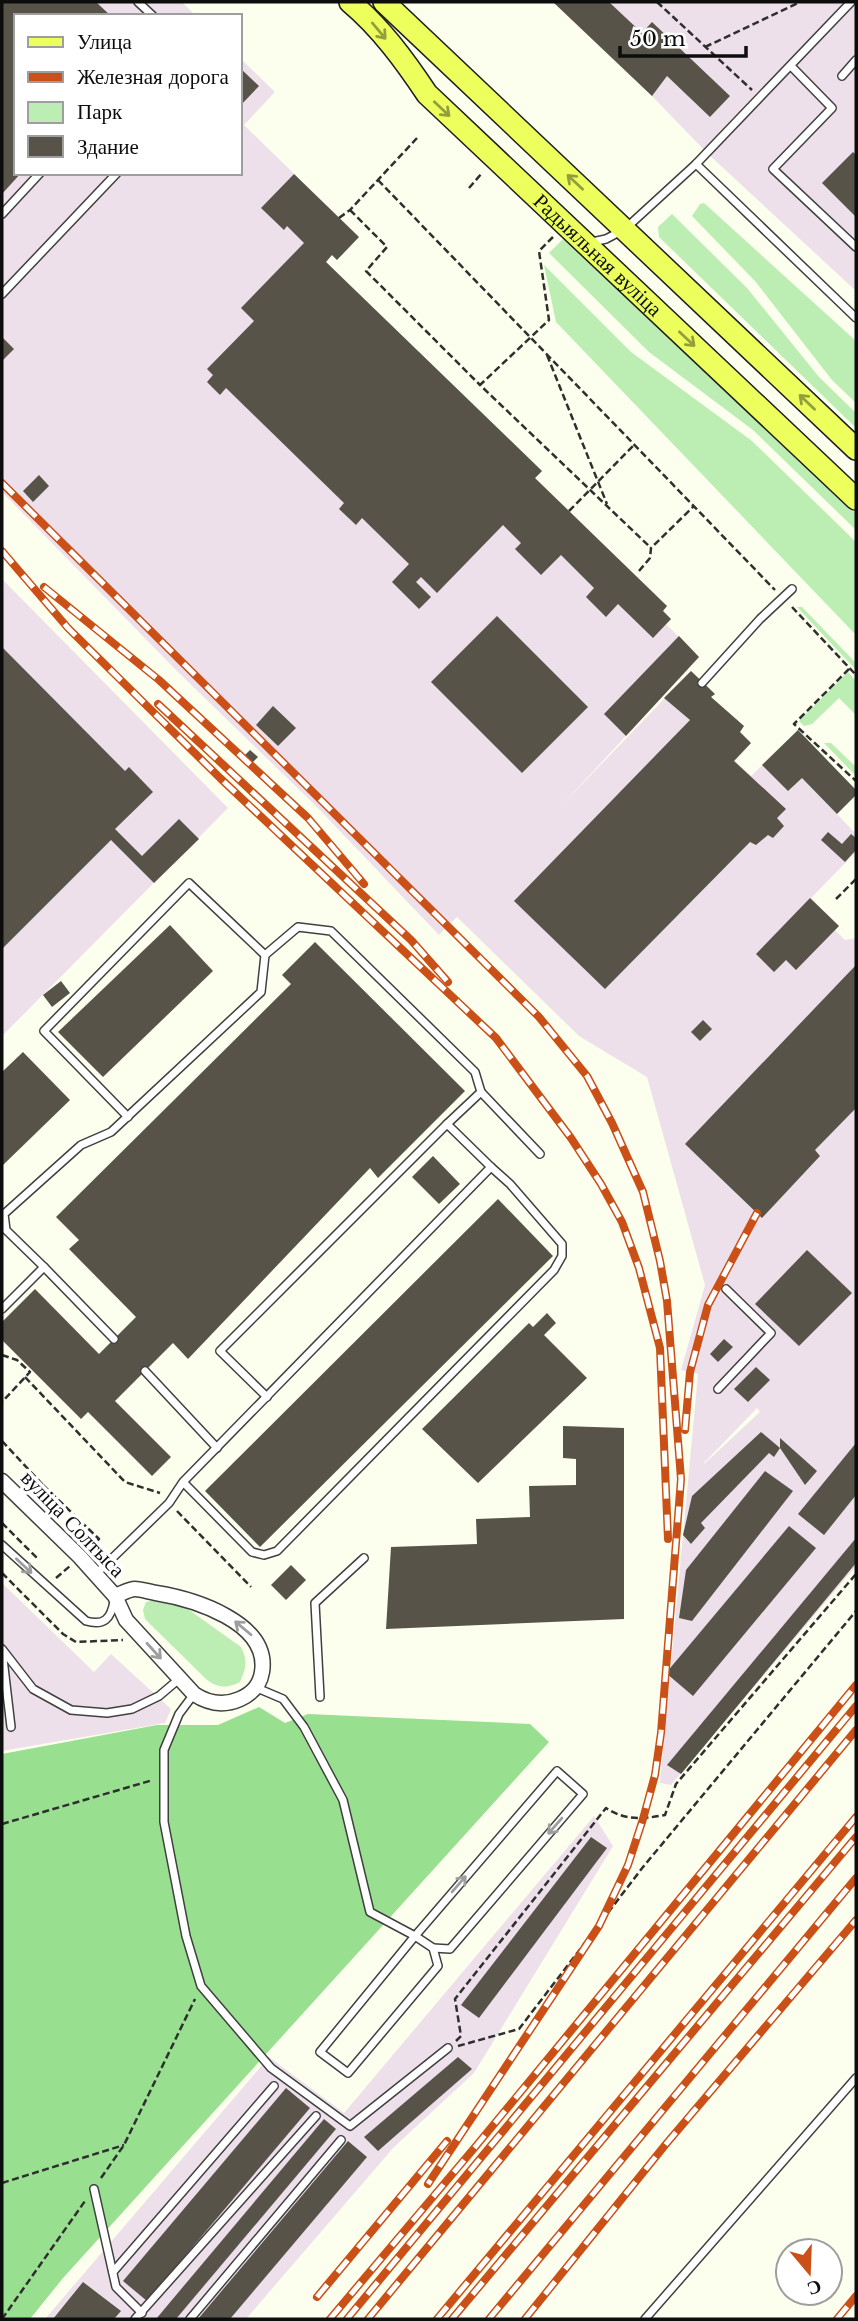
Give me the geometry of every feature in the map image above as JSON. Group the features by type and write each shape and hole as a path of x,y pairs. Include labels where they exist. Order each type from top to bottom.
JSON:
{"main road":[{"name":"Радыяльная вуліца","path":"351,2 364,13 405,62 427,94 856,499"},
{"name":"Радыяльная вуліца","path":"384,2 856,449"},
{"path":"405,62 424,39"}],"street":[{"name":"вуліца Солтыса","path":"2,1481 80,1557 115,1596 126,1620 194,1694"},
{"name":"вуліца Солтыса","path":"115,1596 134,1589 183,1597 243,1626 255,1639 263,1658 262,1674 257,1688"},
{"path":"194,1694 204,1700 222,1704 240,1699 257,1688"}],"lane":[{"path":"138,2 151,14"},
{"path":"584,242 606,239 625,229 696,164 851,2"},
{"path":"842,76 856,60"},
{"path":"791,66 832,108 773,169 856,247"},
{"path":"696,164 856,318"},
{"path":"2,214 38,175"},
{"path":"2,294 115,175"},
{"path":"702,683 760,619 792,589"},
{"path":"128,1117 44,1031 189,883 265,955"},
{"path":"114,1339 6,1230 3,1215 81,1145 111,1132 261,992 265,955 298,927 331,931 475,1072 481,1092 540,1154"},
{"path":"267,1397 220,1351 481,1092"},
{"path":"183,1482 252,1552 264,1555 277,1551 554,1270 562,1256 562,1244 510,1184 447,1124"},
{"path":"95,1575 170,1503 183,1482 491,1167"},
{"path":"2,1309 44,1267"},
{"path":"718,1389 771,1333 726,1289"},
{"path":"145,1371 217,1448"},
{"path":"2,1545 86,1621 96,1624 106,1621 112,1615 115,1596"},
{"path":"320,1697 315,1603 365,1558"},
{"path":"2,1649 33,1689 71,1710 107,1713 132,1709 159,1696 179,1679"},
{"path":"2,1649 11,1727"},
{"path":"257,1688 283,1699 304,1727 343,1800 370,1912 415,1936 433,1948 450,1949 583,1794 557,1771 415,1936 320,2052 348,2073 438,1966 433,1948"},
{"path":"194,1694 179,1714 164,1751 164,1822 186,1936 201,1986 271,2068 350,2126 449,2049"},
{"path":"645,2319 856,2078"},
{"path":"113,2272 274,2086"},
{"path":"135,2319 316,2116"},
{"path":"190,2319 341,2140"},
{"path":"94,2189 116,2287 142,2313"}],"path":[{"path":"657,2 759,98"},
{"path":"705,47 800,2"},
{"path":"339,218 350,210 417,138"},
{"path":"469,188 483,172"},
{"path":"378,180 856,675"},
{"path":"350,210 387,247 366,271 480,385 651,548"},
{"path":"480,385 549,320 539,251 554,237 546,230"},
{"path":"545,352 608,507"},
{"path":"569,511 635,444"},
{"path":"639,571 650,558 651,548 694,506"},
{"path":"849,668 794,724 856,781"},
{"path":"836,899 856,879"},
{"path":"2,1354 17,1360 30,1372 2,1402"},
{"path":"25,1377 125,1482 158,1491 251,1587"},
{"path":"2,1441 99,1539 80,1557"},
{"path":"25,1504 43,1485"},
{"path":"2,1523 38,1560"},
{"path":"449,2049 461,2036 455,1999 606,1808 620,1817 643,1819 665,1815 676,1784 856,1574"},
{"path":"449,2049 519,2029 643,1867 856,1611"},
{"path":"2,1824 164,1777"},
{"path":"2,2319 124,2146 201,1986"},
{"path":"2,2183 124,2146"}],"shaded area":[{"path":"2,2 182,2 194,14 14,14 14,175 242,175 242,60 275,92 244,125 359,237 337,260 332,255 326,262 542,471 535,479 667,606 663,611 671,619 666,624 699,657 561,806 691,671 715,694 711,697 744,726 740,732 751,743 735,761 751,776 798,730 856,790 856,795 837,814 856,834 856,852 811,898 839,926 835,930 845,940 856,938 856,1566 671,1785 660,1783 698,1374 681,1370 705,1285 647,1077 579,1036 457,917 439,935 316,806 178,672 2,492","holes":["757,1408 760,1412 704,1463"]},
{"path":"553,2 856,2 856,291 707,153 652,96"},
{"path":"2,579 228,808 2,1036"},
{"path":"2,1583 94,1672 111,1654 171,1709 165,1723 2,1751"},
{"path":"594,1816 613,1846 474,2073 394,2147 246,2319 45,2319 269,2057 344,2113"}],"green space":[{"path":"704,203 856,341 856,403 832,380 755,281 692,216 700,204"},
{"path":"672,214 747,288 819,377 856,413 856,428 659,237 658,227"},
{"path":"564,238 601,266 856,513 856,530 753,430 649,352 549,253"},
{"path":"544,265 631,352 752,441 856,542 856,635 556,322"},
{"path":"797,607 802,607 856,663 856,670"},
{"path":"848,672 856,681 856,715 839,698 812,724 804,726 799,721"},
{"path":"824,743 831,743 856,767 856,776"},
{"path":"155,1600 185,1607 241,1647 245,1664 240,1682 222,1686 205,1678 145,1619 143,1610 146,1602"},
{"path":"259,1707 285,1723 308,1714 530,1724 549,1742 63,2278 30,2319 2,2319 2,1754 157,1725 218,1725"}],"building":[{"path":"2,2 96,2 109,14 14,14 14,175 19,175 2,194"},
{"path":"553,2 609,2 642,33 652,22 730,96 710,117 667,76 652,96"},
{"path":"242,70 259,86 242,104"},
{"path":"853,152 856,155 856,217 822,183"},
{"path":"294,174 359,237 337,260 332,255 326,262 542,471 535,478 667,606 663,611 671,619 653,638 618,604 606,617 586,597 594,588 561,555 541,575 515,549 521,543 503,525 437,593 421,577 416,582 431,597 419,609 392,582 409,564 362,518 356,525 339,509 344,503 226,388 220,395 207,382 213,375 207,369 254,321 241,308 304,243 287,226 284,230 261,208"},
{"path":"2,337 14,349 2,361"},
{"path":"39,475 49,486 33,502 23,491"},
{"path":"497,616 588,707 522,773 431,682"},
{"path":"679,636 699,657 626,736 604,714"},
{"path":"2,647 125,771 129,767 153,792 115,829 142,856 179,819 199,839 154,883 111,840 2,949"},
{"path":"691,671 715,694 711,697 744,726 740,732 751,743 734,761 786,809 777,818 784,826 773,838 768,835 756,845 750,842 605,989 514,901 690,720 664,698"},
{"path":"273,706 296,728 278,746 256,725"},
{"path":"798,730 856,790 856,795 837,814 802,778 788,791 762,765"},
{"path":"250,750 258,757 252,763 244,756"},
{"path":"828,832 842,844 851,834 856,838 856,850 845,862 821,840"},
{"path":"810,898 839,926 796,970 786,960 774,972 756,954"},
{"path":"170,925 213,971 103,1077 58,1032"},
{"path":"315,942 465,1091 378,1178 370,1168 188,1359 173,1343 115,1401 171,1457 152,1476 88,1412 81,1419 2,1340 2,1322 35,1289 99,1354 136,1317 69,1249 79,1240 56,1217 291,984 282,975"},
{"path":"856,965 856,1108 815,1150 820,1156 762,1218 685,1144"},
{"path":"61,981 70,993 52,1007 43,995"},
{"path":"703,1020 712,1029 700,1041 691,1032"},
{"path":"23,1052 70,1100 2,1166 2,1072"},
{"path":"433,1156 460,1184 439,1204 412,1177"},
{"path":"498,1199 553,1256 260,1547 205,1491"},
{"path":"807,1250 852,1293 799,1346 755,1304"},
{"path":"547,1313 556,1323 544,1335 587,1378 478,1483 422,1429 529,1323 533,1327"},
{"path":"724,1339 733,1347 718,1362 710,1354"},
{"path":"756,1367 770,1380 748,1402 734,1389"},
{"path":"563,1426 624,1428 624,1619 386,1629 391,1547 477,1544 476,1519 530,1517 529,1486 576,1485 576,1459 563,1458"},
{"path":"761,1432 780,1448 774,1457 769,1453 701,1523 705,1528 691,1544 683,1535 692,1496"},
{"path":"780,1438 817,1471 805,1485 780,1448"},
{"path":"856,1443 856,1495 824,1535 798,1514"},
{"path":"765,1471 793,1491 692,1621 679,1618 686,1570"},
{"path":"789,1526 816,1548 693,1696 666,1673"},
{"path":"856,1538 856,1563 681,1774 667,1765"},
{"path":"291,1565 306,1580 286,1600 271,1585"},
{"path":"591,1837 607,1848 479,2018 461,2005"},
{"path":"458,2057 472,2069 378,2151 364,2137"},
{"path":"286,2088 310,2108 147,2301 123,2281"},
{"path":"324,2119 336,2129 176,2319 156,2319"},
{"path":"348,2141 367,2157 230,2319 198,2319"},
{"path":"83,2282 121,2311 114,2319 53,2319"}],"railway":[{"path":"2,483 539,1017 587,1076 643,1192 667,1301 681,1479 661,1733 655,1775 628,1865 599,1926 428,2184"},
{"path":"2,551 68,628 220,778 496,1038 571,1138 622,1222 639,1268 660,1348 668,1539"},
{"path":"44,587 159,680 308,818 364,884"},
{"path":"158,704 411,940 448,982"},
{"path":"685,1430 690,1372 708,1305 757,1213"},
{"path":"330,2319 856,1685"},
{"path":"347,2319 856,1706"},
{"path":"368,2319 856,1730"},
{"path":"437,2319 856,1817"},
{"path":"452,2319 856,1837"},
{"path":"489,2319 856,1878"},
{"path":"525,2319 666,2144 856,1920"},
{"path":"317,2297 447,2141"},
{"path":"837,2319 856,2296"}]}
